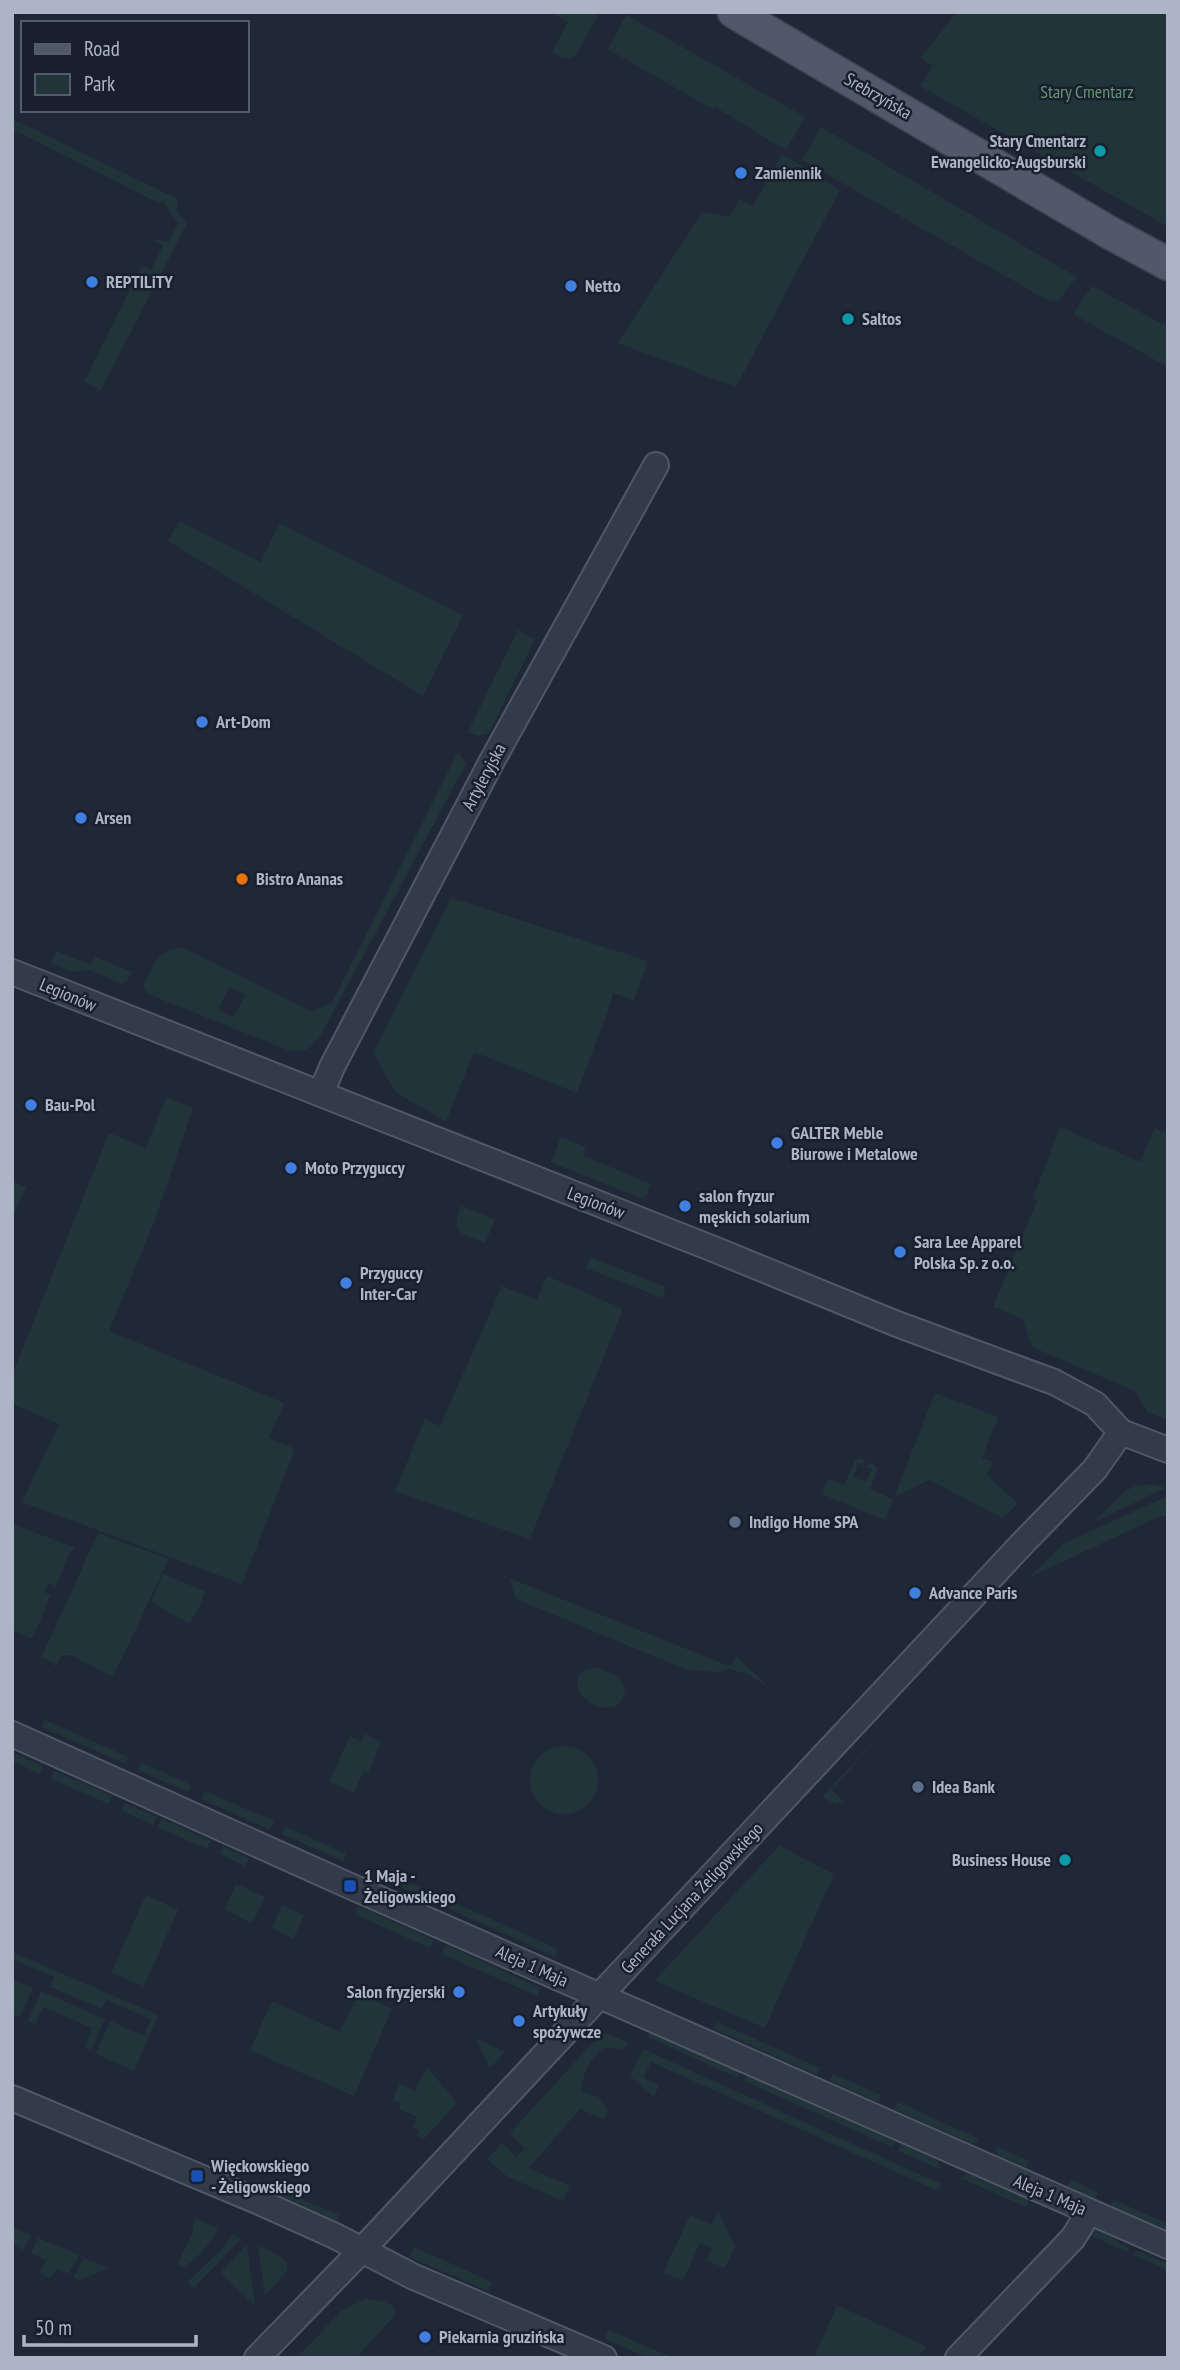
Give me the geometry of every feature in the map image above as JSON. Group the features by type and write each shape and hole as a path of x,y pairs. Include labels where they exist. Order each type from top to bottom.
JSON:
{"main road":[{"name":"Srebrzyńska","path":"734,12 1112,234 1168,264"}],"street":[{"name":"Artyleryjska","path":"321,1093 332,1067 493,759 656,465"},
{"name":"Legionów","path":"12,972 897,1324 1054,1382 1095,1404 1121,1432 1168,1450"},
{"name":"Generała Lucjana Żeligowskiego","path":"257,2358 1095,1469 1121,1432"},
{"name":"Aleja 1 Maja","path":"12,1734 1168,2246"},
{"path":"12,2098 257,2201 412,2276 604,2358"},
{"path":"957,2358 1073,2238 1089,2212"}],"green space":[{"path":"552,12 600,12 573,57 564,58 552,52 568,22"},
{"name":"Stary Cmentarz","path":"957,12 1168,12 1168,227 920,86 933,66 920,58"},
{"path":"626,15 805,117 786,150 715,107 712,109 608,49"},
{"path":"12,119 178,199 177,212 187,223 101,390 84,382 142,266 151,270 163,246 154,241 155,239 168,242 178,224 163,201 159,203 12,129"},
{"path":"821,127 1077,277 1059,300 1051,302 802,160"},
{"path":"782,154 840,190 736,387 618,343 702,212 730,217 739,199 753,206"},
{"path":"1092,286 1168,327 1168,367 1073,314"},
{"path":"179,521 261,562 279,523 463,615 423,696 168,541"},
{"path":"518,630 535,639 489,733 477,736 468,732"},
{"path":"458,752 466,764 322,1033 308,1048 300,1051 288,1050 148,994 143,987 162,954 184,948 311,1011 332,1003","holes":["229,987 245,994 234,1017 218,1010"]},
{"path":"451,898 648,961 634,1000 613,993 577,1093 474,1052 446,1122 396,1092 373,1053"},
{"path":"56,951 91,965 95,957 132,972 122,984 90,970 71,972 51,963"},
{"path":"166,1097 193,1108 154,1222 109,1331 284,1403 269,1438 295,1449 242,1584 22,1502 59,1424 12,1404 12,1376 109,1133 146,1148"},
{"path":"1060,1127 1140,1162 1155,1128 1168,1134 1168,1420 1147,1412 1135,1391 1032,1347 1022,1318 993,1307 1037,1201 1033,1198"},
{"path":"561,1137 586,1147 584,1156 651,1184 646,1196 641,1198 551,1162"},
{"path":"12,1181 26,1187 13,1216 12,1215"},
{"path":"461,1206 495,1220 485,1243 464,1235 457,1228"},
{"path":"590,1257 666,1287 662,1298 586,1268"},
{"path":"547,1276 623,1309 530,1539 395,1491 425,1419 440,1426 502,1286 537,1300"},
{"path":"935,1393 998,1417 982,1458 991,1461 992,1467 986,1474 1018,1504 1002,1518 930,1480 894,1497"},
{"path":"860,1458 865,1460 863,1465 858,1463 853,1477 866,1482 872,1469 867,1467 869,1462 878,1468 870,1489 893,1499 885,1520 822,1494 828,1479 844,1485 855,1461"},
{"path":"1154,1484 1165,1488 1092,1523 1125,1491 1136,1486"},
{"path":"1163,1498 1168,1499 1168,1515 1160,1516 1030,1577 1063,1544"},
{"path":"15,1525 76,1548 70,1552 56,1586 48,1583 44,1592 51,1595 32,1639 12,1630 12,1530"},
{"path":"98,1533 169,1559 113,1677 71,1655 62,1655 55,1667 53,1662 41,1658"},
{"path":"163,1574 205,1591 200,1607 190,1622 151,1602"},
{"path":"509,1578 729,1666 737,1657 766,1684 748,1674 730,1669 719,1672 687,1670 516,1599"},
{"path":"598,1668 622,1682 625,1692 616,1706 604,1708 594,1705 579,1691 579,1675 586,1670"},
{"path":"45,1720 128,1757 125,1764 42,1727"},
{"path":"884,1731 832,1790 843,1801 836,1804 822,1797"},
{"path":"365,1734 381,1742 368,1773 363,1771 354,1793 329,1782 350,1736 361,1741"},
{"path":"564,1746 577,1749 588,1756 595,1767 598,1780 595,1793 588,1804 577,1811 564,1814 551,1811 540,1804 533,1793 530,1780 533,1767 540,1756 551,1749"},
{"path":"12,1752 43,1766 40,1774 12,1761"},
{"path":"141,1762 191,1785 188,1792 138,1770"},
{"path":"55,1771 112,1796 109,1804 51,1779"},
{"path":"205,1791 274,1821 270,1830 201,1799"},
{"path":"125,1803 157,1817 153,1825 121,1810"},
{"path":"162,1819 211,1841 207,1849 158,1827"},
{"path":"285,1826 346,1854 343,1861 282,1834"},
{"path":"223,1846 249,1858 245,1866 220,1854"},
{"path":"779,1846 834,1874 765,2028 659,1983 656,1979"},
{"path":"391,1874 558,1949 555,1957 388,1881"},
{"path":"236,1884 265,1897 250,1923 225,1909"},
{"path":"146,1895 178,1910 144,1986 111,1973"},
{"path":"282,1905 304,1915 293,1939 272,1928"},
{"path":"358,1906 434,1940 430,1948 355,1914"},
{"path":"445,1945 541,1988 537,1996 442,1954"},
{"path":"12,1952 158,2015 134,2071 96,2054 110,2021 144,2036 151,2019 106,2000 102,2009 50,1987 54,1977 12,1959"},
{"path":"12,1979 33,1988 20,2017 12,2014"},
{"path":"41,1991 105,2019 91,2050 85,2047 92,2028 43,2007 35,2025 28,2021"},
{"path":"359,1993 392,2009 354,2096 250,2050 272,2001 340,2032"},
{"path":"717,2022 820,2068 817,2075 714,2029"},
{"path":"651,2031 741,2072 738,2078 648,2037"},
{"path":"606,2033 629,2043 623,2049 603,2048 598,2053 585,2072 581,2091 598,2097 608,2111 604,2119 580,2109 529,2168 570,2186 563,2201 508,2177 487,2159 502,2143 516,2157 525,2149 510,2133 597,2038"},
{"path":"475,2038 505,2052 490,2068"},
{"path":"643,2049 941,2184 938,2191 651,2062 643,2078 659,2085 654,2097 630,2076"},
{"path":"427,2067 457,2103 423,2140 417,2135 419,2131 413,2127 417,2117 399,2109 401,2103 393,2099 400,2083 415,2091"},
{"path":"746,2074 895,2141 892,2147 744,2081"},
{"path":"833,2074 881,2095 879,2102 830,2081"},
{"path":"898,2102 979,2139 972,2144 894,2109"},
{"path":"901,2143 938,2161 940,2169 898,2151"},
{"path":"996,2146 1029,2161 1026,2168 997,2155"},
{"path":"967,2173 1029,2200 1026,2207 960,2178"},
{"path":"255,2179 339,2215 337,2222 252,2186"},
{"path":"1071,2179 1098,2192 1095,2199 1067,2186"},
{"path":"1114,2200 1168,2224 1168,2231 1111,2206"},
{"path":"718,2211 735,2246 725,2268 706,2260 712,2248 700,2243 683,2280 663,2273 690,2215 711,2225"},
{"path":"194,2218 218,2228 202,2251 181,2268 178,2264 192,2234"},
{"path":"12,2227 31,2235 23,2250 12,2243"},
{"path":"1100,2227 1114,2230 1117,2242 1129,2248 1127,2252 1087,2234"},
{"path":"232,2234 241,2239 194,2288 187,2282 222,2249"},
{"path":"38,2238 80,2255 68,2274 57,2268 50,2279 40,2272 46,2261 31,2253"},
{"path":"247,2245 255,2306 220,2273"},
{"path":"258,2246 286,2261 287,2266 281,2278 265,2295"},
{"path":"414,2247 492,2282 488,2291 409,2257"},
{"path":"1135,2250 1168,2264 1168,2270 1133,2255"},
{"path":"84,2258 109,2268 78,2281 74,2277"},
{"path":"366,2299 393,2306 396,2314 356,2358 297,2358 342,2310"},
{"path":"837,2305 927,2347 917,2358 814,2358"},
{"path":"608,2330 674,2358 649,2358 605,2339"}],"place":[{"name":"Stary Cmentarz Ewangelicko-Augsburski","path":"1100,151"},
{"name":"Zamiennik","path":"741,173"},
{"name":"REPTILiTY","path":"92,282"},
{"name":"Netto","path":"571,286"},
{"name":"Saltos","path":"848,319"},
{"name":"Art-Dom","path":"202,722"},
{"name":"Arsen","path":"81,818"},
{"name":"Bistro Ananas","path":"242,879"},
{"name":"Bau-Pol","path":"31,1105"},
{"name":"GALTER Meble Biurowe i Metalowe","path":"777,1143"},
{"name":"Moto Przyguccy","path":"291,1168"},
{"name":"salon fryzur męskich solarium","path":"685,1206"},
{"name":"Sara Lee Apparel Polska Sp. z o.o.","path":"900,1252"},
{"name":"Przyguccy Inter-Car","path":"346,1283"},
{"name":"Indigo Home SPA","path":"735,1522"},
{"name":"Advance Paris","path":"915,1593"},
{"name":"Idea Bank","path":"918,1787"},
{"name":"Business House","path":"1065,1860"},
{"name":"1 Maja - Żeligowskiego","path":"350,1886"},
{"name":"Salon fryzjerski","path":"459,1992"},
{"name":"Artykuły spożywcze","path":"519,2021"},
{"name":"Więckowskiego - Żeligowskiego","path":"197,2176"},
{"name":"Piekarnia gruzińska","path":"425,2337"}]}
